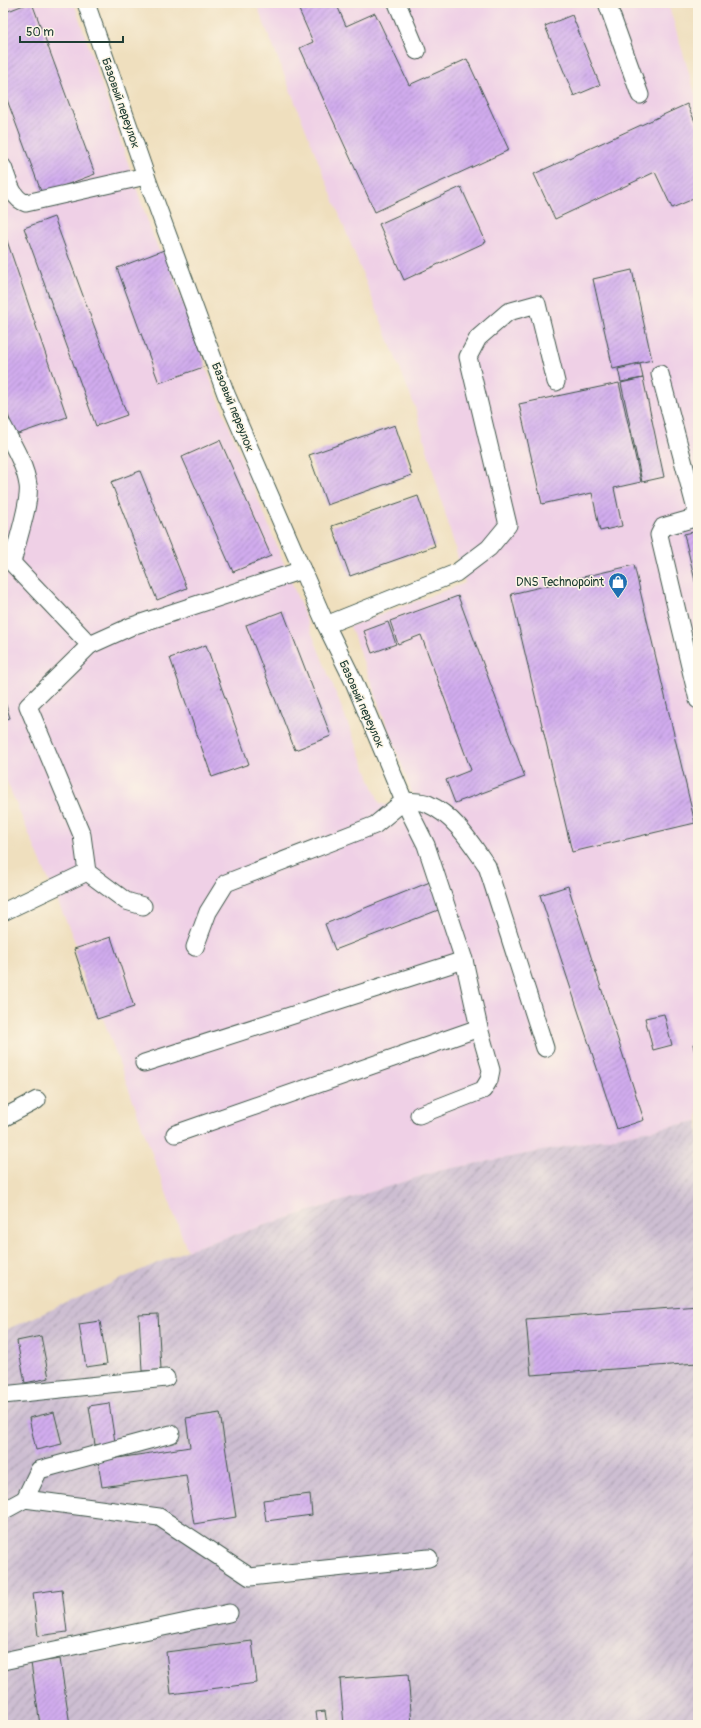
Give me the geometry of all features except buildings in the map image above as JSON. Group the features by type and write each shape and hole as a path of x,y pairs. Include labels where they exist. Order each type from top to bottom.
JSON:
{"street":[{"name":"Базовый переулок","path":"86,3 146,176 226,394 326,625 354,682 404,801 426,845 464,960 479,1028 491,1070 489,1080 483,1090 419,1115"},
{"path":"397,3 417,51"},
{"path":"607,3 640,95"},
{"path":"3,167 15,196 20,202 26,203 146,176"},
{"path":"326,625 456,573 489,548 508,525 468,357 478,338 508,312 537,304 556,382"},
{"path":"660,374 698,517 663,527 659,535 698,700"},
{"path":"3,426 24,469 29,486 27,505 12,563 90,645"},
{"path":"143,906 126,901 87,872 82,835 28,706 90,645 132,626 302,570"},
{"path":"195,947 208,912 226,882 376,825 404,801 427,803 448,816 470,841 487,866 545,1048"},
{"path":"3,912 87,872"},
{"path":"144,1063 464,960"},
{"path":"175,1134 479,1028"},
{"path":"3,1118 37,1100"},
{"path":"3,1395 166,1378"},
{"path":"3,1511 25,1499 39,1470 171,1434"},
{"path":"25,1499 159,1517 250,1577 429,1558"},
{"path":"3,1661 229,1613"}],"shaded area":[{"path":"3,3 74,3 150,228 380,804 418,809 350,626 465,583 415,407 256,3 668,3 698,103 698,1121 438,1171 187,1250 78,949 3,773"},
{"path":"698,1121 698,1725 3,1725 3,1331 187,1250 438,1171"}],"place":[{"name":"DNS Technopoint","path":"618,599"}]}
